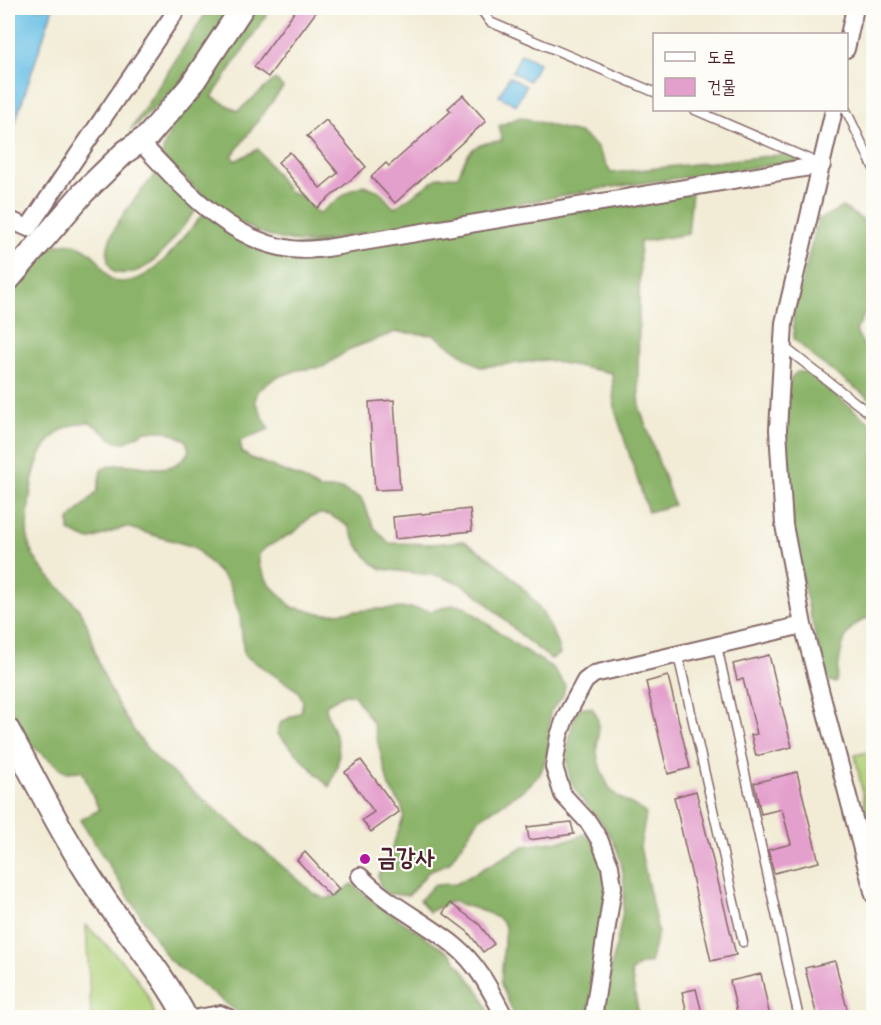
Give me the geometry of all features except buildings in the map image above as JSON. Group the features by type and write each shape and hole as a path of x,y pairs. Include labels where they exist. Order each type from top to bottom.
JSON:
{"street":[{"path":"8,219 28,228 178,8"},
{"path":"8,280 83,193 125,152 148,136 190,87 242,8"},
{"path":"848,40 855,8"},
{"path":"834,111 784,323 778,430 783,513 803,625 873,895"},
{"path":"140,142 180,184 238,230 267,244 298,249 327,248 822,165"},
{"path":"593,1017 613,887 610,866 600,839 563,795 557,782 554,767 559,736 566,716 585,681 594,674 803,625"},
{"path":"8,730 68,840 105,900 172,990 186,1017"},
{"path":"360,876 379,896 455,946 484,978 505,1017"},
{"path":"198,1017 220,1014 229,1017"}],"lane":[{"path":"480,8 490,22 653,92"},
{"path":"697,111 822,165"},
{"path":"846,111 873,169"},
{"path":"782,346 873,417"},
{"path":"717,646 799,1017"},
{"path":"678,655 744,942"}],"green space":[{"path":"209,8 232,8 186,78 130,131"},
{"path":"251,8 271,8 212,97 238,111 275,79 283,87 232,156 235,161 258,149 289,192 300,195 318,214 351,190 364,185 379,191 394,208 439,177 458,176 465,159 473,149 484,144 502,141 499,126 520,117 582,134 597,147 611,173 787,154 802,161 599,189 321,241 297,242 274,238 233,218 196,189 162,156 174,123 186,103"},
{"path":"158,171 199,207 163,252 152,262 141,270 128,273 114,272 108,261 108,248 112,234 130,206"},
{"path":"692,191 688,234 640,242 638,380 640,409 674,505 648,512 615,410 612,373 546,360 480,367 434,335 396,332 350,349 323,367 298,370 275,378 258,391 255,401 269,429 240,441 242,452 251,458 301,478 319,489 341,489 361,498 374,527 389,543 432,544 464,541 480,551 510,575 535,603 546,619 560,654 551,659 525,639 477,594 459,583 439,576 382,569 372,563 358,546 348,526 330,515 320,514 310,517 295,532 266,547 259,554 259,565 269,584 292,607 324,614 412,608 432,611 453,605 464,606 516,645 553,668 565,685 563,696 550,712 548,754 540,774 525,789 479,819 449,863 429,871 409,895 387,894 380,886 378,875 392,858 392,847 404,816 401,805 389,787 373,723 354,695 344,694 326,705 327,716 337,739 339,753 337,767 329,787 277,733 281,722 301,712 303,701 298,691 244,655 240,616 228,582 194,547 126,527 89,540 69,531 69,520 97,492 101,470 112,465 124,464 170,467 180,461 189,451 186,440 167,431 145,431 126,442 116,442 90,422 74,425 61,431 43,450 33,476 27,522 29,545 42,568 72,600 84,618 108,685 122,712 147,749 315,894 325,899 335,896 352,884 379,906 451,954 481,994 491,1017 244,1017 169,960 80,820 99,810 82,771 65,772 20,736 8,713 8,292 25,268 47,250 59,245 71,244 84,248 97,259 107,275 117,282 135,280 158,266 204,213 268,250"},
{"path":"842,207 873,226 873,306 870,304 856,331 865,348 873,353 873,401 817,360 794,339 793,315 818,220"},
{"path":"797,372 805,372 811,376 873,425 873,616 853,627 847,634 841,651 836,683 827,680 818,648 803,583 792,518 786,453 786,400 790,381"},
{"path":"580,707 592,708 597,718 598,757 609,787 617,796 646,814 640,847 658,932 650,963 640,965 631,972 639,1017 602,1017 623,913 623,871 610,834 582,800 569,776 567,760 569,741 574,719"},
{"path":"874,751 873,844 855,755"},
{"path":"584,834 596,843 607,888 588,1017 515,1017 501,984 505,926 501,921 489,914 452,901 429,912 420,900 434,885 456,884 524,846 573,839"},
{"path":"86,925 137,978 151,1003 155,1017 91,1017"}],"water":[{"path":"8,8 53,8 8,144"},
{"path":"521,54 539,63 529,81 512,72"},
{"path":"509,77 526,86 516,105 499,96"}],"place":[{"name":"금강사","path":"365,859"}]}
